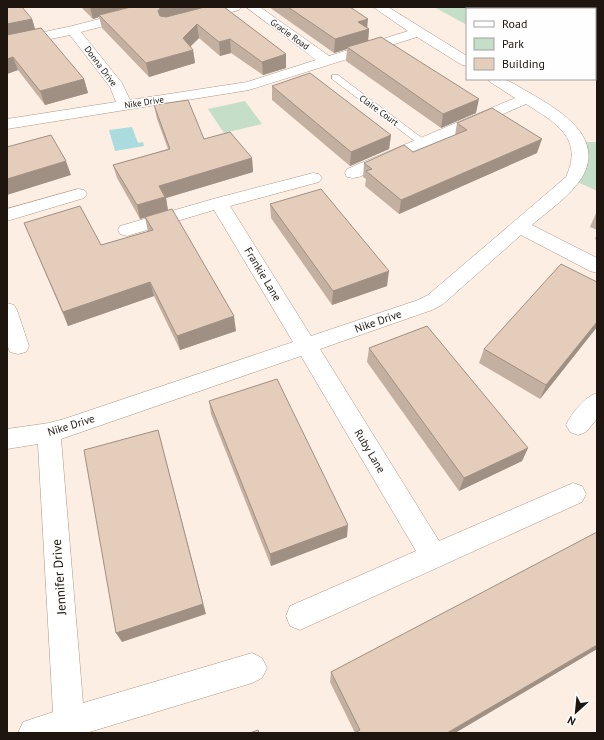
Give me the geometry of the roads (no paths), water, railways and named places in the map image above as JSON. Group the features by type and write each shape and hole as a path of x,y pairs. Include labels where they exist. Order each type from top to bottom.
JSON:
{"street":[{"path":"183,21 235,7"},
{"name":"Gracie Road","path":"252,7 327,61"},
{"path":"379,7 466,61"},
{"path":"7,44 74,30 139,13"},
{"name":"Donna Drive","path":"74,30 117,86 125,105"},
{"name":"Nike Drive","path":"7,124 249,86 418,32"},
{"name":"Nike Drive","path":"7,439 49,433 425,305 435,300 520,227 572,180 577,172 581,156 577,139 570,128 560,119 497,80"},
{"path":"353,173 527,98"},
{"path":"127,230 219,202 313,178"},
{"path":"7,215 78,194"},
{"name":"Frankie Lane","path":"219,202 306,346"},
{"path":"520,227 597,266"},
{"path":"7,310 18,346"},
{"name":"Ruby Lane","path":"306,346 434,556"},
{"path":"578,426 597,402"},
{"name":"Jennifer Drive","path":"49,433 69,722"},
{"path":"300,616 574,494"},
{"path":"34,733 252,668"}],"lane":[{"name":"Claire Court","path":"335,77 423,143"}],"water":[{"path":"132,127 138,143 143,142 144,146 115,151 109,130"}]}
